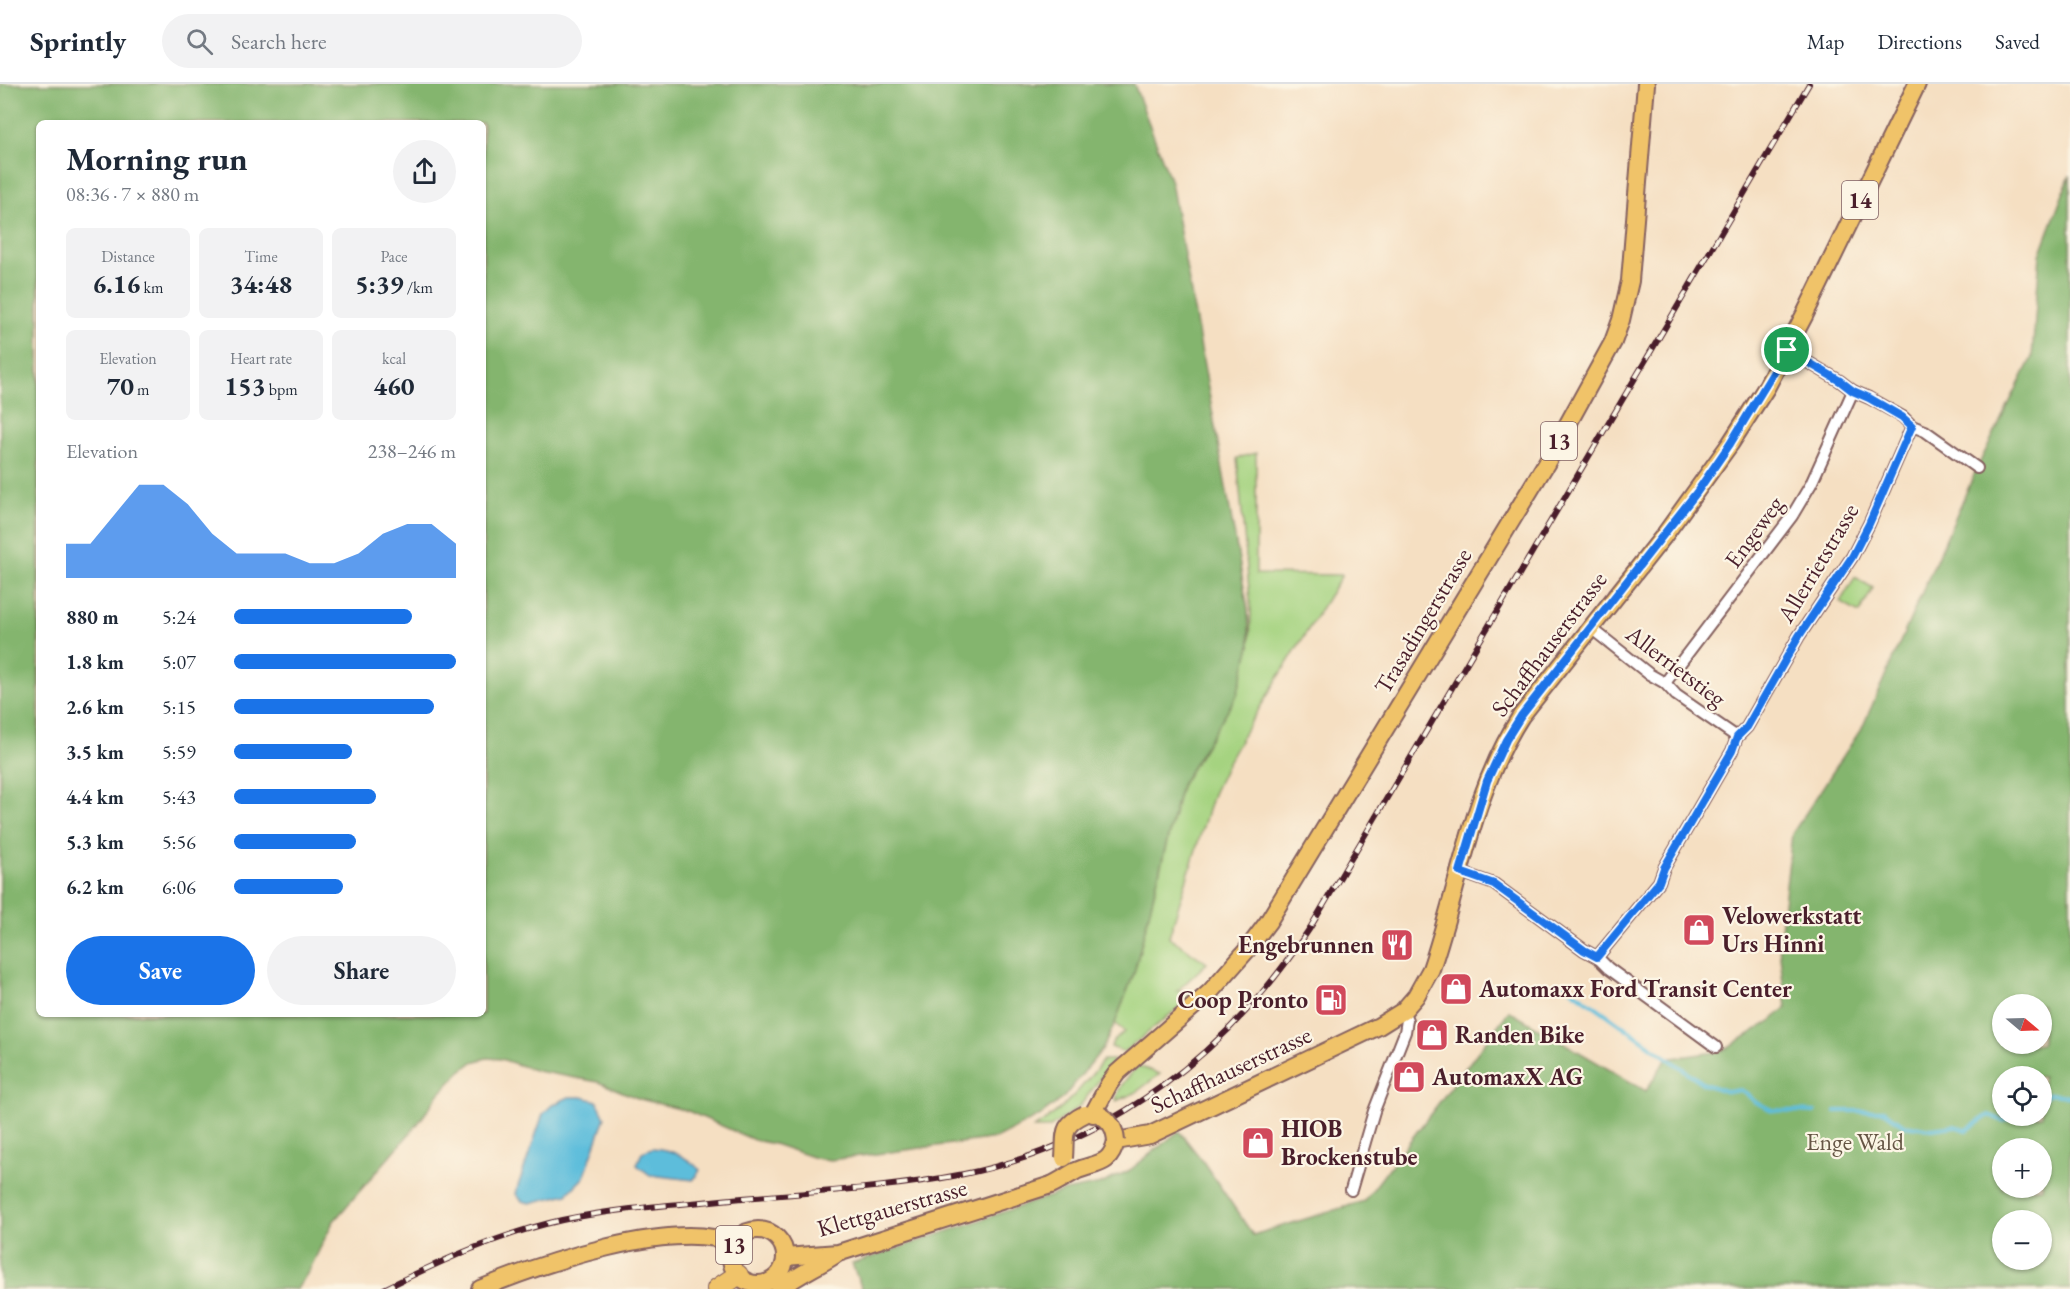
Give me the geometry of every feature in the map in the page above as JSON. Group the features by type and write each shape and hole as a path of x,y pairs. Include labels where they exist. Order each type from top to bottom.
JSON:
{"highway":[{"path":"717,1289 738,1275"}],"main road":[{"name":"Trasadingerstrasse","path":"1093,1114 1117,1074 1210,992 1268,922 1541,472 1605,358 1621,320 1630,281 1646,84"},
{"name":"Schaffhauserstrasse","path":"1115,1146 1141,1137 1356,1038 1403,1011 1416,996 1431,969 1487,781 1506,740 1521,716 1697,492 1730,444 1787,350 1917,84"},
{"path":"1093,1114 1110,1123 1115,1131 1115,1146"},
{"name":"Klettgauerstrasse","path":"1011,1197 1047,1180 1057,1171 1064,1158 1065,1133 1072,1120 1093,1114"},
{"name":"Klettgauerstrasse","path":"785,1257 838,1253 1051,1185 1084,1168 1101,1164 1115,1146"},
{"name":"13","path":"762,1230 777,1237 783,1247 785,1257 782,1269 770,1281 753,1283 738,1275 732,1260 734,1244 746,1233 762,1230"},
{"name":"13","path":"480,1289 568,1258 627,1244 670,1237 703,1236 718,1238 734,1244"},
{"path":"780,1289 838,1253"}],"street":[{"path":"1787,350 1853,391 1902,417 1912,426 1925,431 1977,468"},
{"name":"Engeweg","path":"1665,683 1792,516 1811,484 1853,391"},
{"name":"Allerrietstrasse","path":"1597,957 1659,882 1664,868 1732,751 1737,737 1747,727 1799,636 1852,557 1912,426"},
{"name":"Allerrietstieg","path":"1591,628 1649,674 1665,683 1676,695 1737,737"},
{"path":"1460,872 1494,884 1584,950 1597,957 1608,968 1716,1047"},
{"path":"1351,1190 1374,1111 1405,1032 1407,1020 1403,1011"}],"green space":[{"path":"0,84 1134,84 1171,182 1248,610 1250,646 1237,695 1181,785 1134,973 1103,1048 1064,1097 1041,1115 997,1138 830,1160 815,1158 774,1144 754,1140 688,1111 640,1099 598,1082 537,1071 501,1059 487,1058 473,1062 439,1094 417,1125 333,1222 309,1271 297,1289 0,1289"},
{"name":"Enge Wald","path":"2070,175 2070,1289 862,1289 852,1264 1065,1191 1101,1184 1130,1170 1179,1131 1202,1160 1253,1235 1364,1201 1509,1011 1646,1091 1666,1059 1722,1051 1771,1021 1786,1008 1779,947 1792,834 1863,726 1977,468 2032,357 2040,255"},
{"path":"1256,453 1256,574 1342,575 1249,725 1213,794 1169,937 1207,963 1177,991 1191,990 1189,999 1124,1052 1111,1047 1124,1032 1115,1023 1134,973 1181,786 1236,696 1250,646 1251,611 1237,458"},
{"path":"1855,577 1873,588 1859,613 1840,602"},
{"path":"1103,1060 1114,1060 1080,1106 1049,1128 1034,1128 1072,1097"},
{"path":"1138,1066 1160,1074 1135,1093 1116,1101 1121,1086"}],"water":[{"path":"569,1097 582,1097 597,1101 605,1117 584,1177 567,1194 530,1203 522,1201 516,1194 543,1114 552,1105"},
{"path":"652,1148 678,1154 700,1170 693,1180 650,1175 637,1165 642,1152"}],"waterway":[{"path":"1564,984 1704,1084 1728,1092 1740,1090 1755,1102 1772,1110 1815,1112"},
{"path":"2052,1094 2070,1096"},
{"path":"1835,1111 1884,1111 1904,1125 1932,1129 1954,1126 1967,1130 1989,1115 1992,1116"}],"railway":[{"path":"384,1289 493,1241 562,1220 647,1207 907,1183 964,1174 1018,1160 1069,1140 1117,1116 1162,1086 1204,1052 1243,1015 1278,973 1310,928 1809,84"}],"place":[{"name":"Velowerkstatt Urs Hinni","path":"1699,930"},
{"name":"Engebrunnen","path":"1397,945"},
{"name":"Automaxx Ford Transit Center","path":"1456,989"},
{"name":"Coop Pronto","path":"1331,1000"},
{"name":"Randen Bike","path":"1432,1035"},
{"name":"AutomaxX AG","path":"1409,1077"},
{"name":"HIOB Brockenstube","path":"1258,1143"}],"route":[{"path":"1787,350 1853,391 1902,417 1912,426 1852,557 1799,636 1747,727 1737,737 1732,751 1664,868 1659,882 1597,957 1584,950 1494,884 1460,872 1476,816 1497,758 1521,716 1697,492 1766,388 1787,350"}]}
